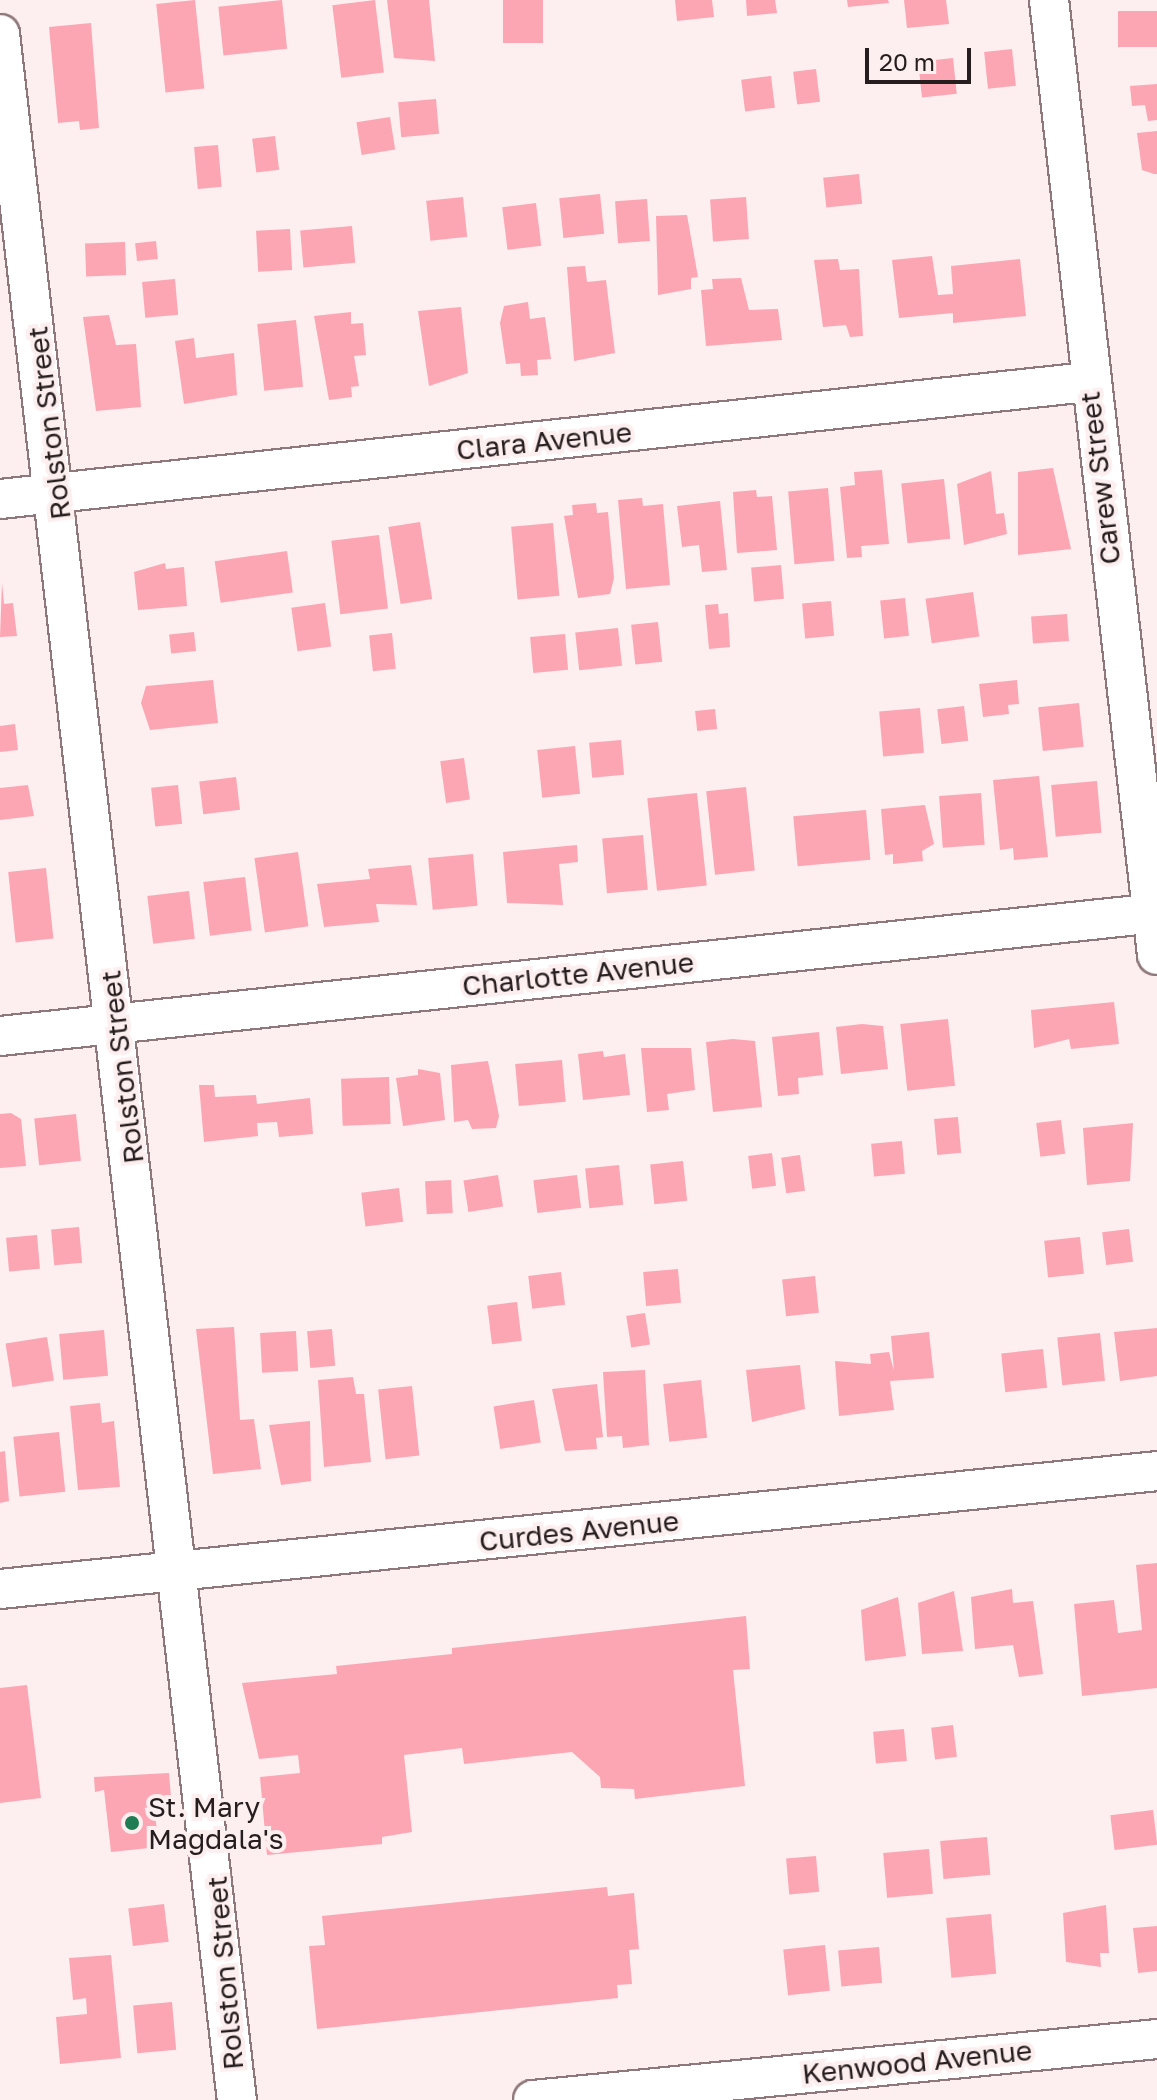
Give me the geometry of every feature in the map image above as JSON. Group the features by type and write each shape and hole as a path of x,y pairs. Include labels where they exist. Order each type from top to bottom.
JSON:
{"street":[{"name":"Carew Street","path":"1049,0 1088,382 1157,955"},
{"name":"Rolston Street","path":"0,34 117,1023 237,2100"},
{"name":"Clara Avenue","path":"0,499 1088,382"},
{"name":"Charlotte Avenue","path":"0,1036 1154,914"},
{"name":"Curdes Avenue","path":"0,1589 1157,1471"},
{"name":"Kenwood Avenue","path":"533,2100 1157,2039"}],"building":[{"path":"195,0 204,89 166,93 156,4"},
{"path":"282,0 287,49 223,55 218,7"},
{"path":"375,0 384,72 341,78 332,5"},
{"path":"387,0 429,0 435,61 394,58"},
{"path":"503,0 543,0 543,43 503,43"},
{"path":"675,0 712,0 714,17 677,21"},
{"path":"746,0 775,0 777,13 747,16"},
{"path":"847,0 888,0 889,3 848,7"},
{"path":"904,0 946,0 949,24 907,28"},
{"path":"1118,11 1157,11 1157,47 1118,47"},
{"path":"91,23 99,128 80,130 79,121 58,123 49,27"},
{"path":"1012,49 1016,86 988,89 984,52"},
{"path":"953,58 957,94 922,97 918,62"},
{"path":"816,69 820,102 797,105 793,72"},
{"path":"771,76 775,108 745,111 741,80"},
{"path":"1157,84 1157,120 1148,121 1145,105 1132,106 1130,86"},
{"path":"436,99 439,134 401,137 398,102"},
{"path":"390,117 395,150 362,155 356,122"},
{"path":"1157,131 1157,174 1154,174 1142,170 1137,133"},
{"path":"275,136 279,170 256,173 252,139"},
{"path":"218,145 222,187 198,189 194,147"},
{"path":"859,174 862,204 826,208 823,178"},
{"path":"600,194 604,234 563,238 559,198"},
{"path":"463,197 467,237 430,241 426,201"},
{"path":"746,197 749,239 713,241 710,200"},
{"path":"647,199 650,241 618,243 615,201"},
{"path":"536,203 541,246 507,250 502,207"},
{"path":"687,215 698,277 691,278 691,289 658,295 656,216"},
{"path":"352,226 355,263 303,267 300,231"},
{"path":"290,229 292,270 258,272 256,231"},
{"path":"156,241 158,259 137,261 135,243"},
{"path":"125,242 126,275 86,276 85,243"},
{"path":"932,256 938,295 953,294 951,266 1020,259 1026,316 953,323 953,313 899,318 892,260"},
{"path":"838,259 840,270 859,269 863,336 850,337 846,325 823,327 814,260"},
{"path":"585,266 587,282 606,280 615,353 574,361 567,267"},
{"path":"741,278 749,310 778,309 782,340 706,346 701,290 713,289 712,279"},
{"path":"175,279 178,315 145,318 142,282"},
{"path":"528,302 530,319 545,317 551,359 537,360 538,375 521,376 520,363 506,364 500,323 504,306"},
{"path":"461,307 468,373 429,386 418,311"},
{"path":"351,312 351,324 363,323 366,355 354,356 359,386 351,387 352,397 329,400 314,316"},
{"path":"109,315 116,345 136,344 141,407 96,411 83,317"},
{"path":"296,320 303,387 264,391 257,324"},
{"path":"194,338 196,358 234,353 237,395 184,404 175,341"},
{"path":"1053,468 1071,549 1018,555 1018,472"},
{"path":"882,470 889,544 861,546 862,557 847,558 840,487 855,485 854,472"},
{"path":"991,471 996,514 1004,513 1007,534 964,545 957,484"},
{"path":"944,479 950,539 908,543 901,483"},
{"path":"828,488 834,561 795,564 788,491"},
{"path":"756,490 757,497 772,496 777,550 737,553 733,492"},
{"path":"642,498 643,506 663,504 670,585 626,589 618,500"},
{"path":"720,501 727,570 702,572 699,545 682,547 677,506"},
{"path":"596,503 597,513 608,512 614,578 610,594 578,598 564,516 573,515 572,505"},
{"path":"420,522 432,599 401,604 388,527"},
{"path":"553,523 559,596 518,599 511,527"},
{"path":"379,535 388,608 340,614 331,541"},
{"path":"287,551 293,593 221,603 215,561"},
{"path":"165,563 166,569 184,567 187,606 138,610 134,572"},
{"path":"781,565 784,599 754,601 751,568"},
{"path":"2,583 4,604 13,603 17,636 0,637"},
{"path":"973,592 979,637 932,643 925,599"},
{"path":"905,598 909,636 884,638 880,601"},
{"path":"831,601 834,636 805,638 802,604"},
{"path":"325,603 331,647 297,651 291,608"},
{"path":"718,604 719,614 728,613 730,647 709,649 705,605"},
{"path":"1067,614 1069,641 1033,643 1031,617"},
{"path":"658,622 662,662 635,665 631,625"},
{"path":"618,628 622,666 579,670 575,632"},
{"path":"194,632 196,651 171,654 169,635"},
{"path":"392,633 396,669 373,671 369,635"},
{"path":"565,634 568,670 533,673 530,637"},
{"path":"213,680 218,723 150,730 141,703 146,686"},
{"path":"1017,680 1019,704 1008,705 1009,714 983,717 979,684"},
{"path":"1079,703 1084,747 1043,751 1038,707"},
{"path":"964,706 968,741 941,744 937,709"},
{"path":"920,708 924,753 883,756 879,712"},
{"path":"715,709 717,729 697,731 695,711"},
{"path":"15,724 18,750 0,752 0,726"},
{"path":"621,740 624,775 592,778 589,743"},
{"path":"575,746 580,794 542,798 537,750"},
{"path":"464,758 470,800 446,803 440,761"},
{"path":"1039,776 1048,857 1014,860 1013,848 1000,850 993,780"},
{"path":"236,777 240,810 203,814 199,782"},
{"path":"1097,781 1102,833 1056,837 1051,785"},
{"path":"28,785 34,816 0,820 0,788"},
{"path":"178,785 182,824 155,827 151,788"},
{"path":"746,787 755,871 715,875 706,791"},
{"path":"697,793 707,885 657,891 647,798"},
{"path":"981,793 985,845 943,848 939,796"},
{"path":"925,805 934,844 922,851 923,861 893,864 893,854 885,855 881,809"},
{"path":"866,810 870,860 798,866 793,816"},
{"path":"643,835 648,890 607,893 602,839"},
{"path":"577,845 578,862 559,864 563,905 507,903 503,852"},
{"path":"298,852 308,926 265,932 254,858"},
{"path":"473,854 478,906 433,910 428,858"},
{"path":"411,865 417,905 376,904 379,922 324,927 317,884 370,879 368,869"},
{"path":"46,868 53,939 16,943 8,872"},
{"path":"245,877 252,931 210,936 203,882"},
{"path":"189,891 195,939 153,944 147,896"},
{"path":"1114,1002 1119,1044 1071,1049 1069,1039 1034,1048 1031,1010"},
{"path":"948,1019 955,1086 907,1091 900,1024"},
{"path":"862,1024 883,1026 888,1069 841,1074 836,1027"},
{"path":"819,1032 823,1075 798,1078 799,1094 778,1096 772,1037"},
{"path":"733,1039 755,1041 762,1107 713,1112 706,1042"},
{"path":"641,1048 691,1048 695,1090 667,1094 669,1110 647,1112"},
{"path":"603,1051 604,1057 625,1054 630,1095 583,1100 578,1054"},
{"path":"562,1060 566,1102 519,1106 515,1064"},
{"path":"488,1061 499,1116 496,1128 472,1129 468,1120 454,1122 451,1065"},
{"path":"418,1069 440,1073 445,1120 403,1126 396,1078 418,1075"},
{"path":"389,1077 391,1124 343,1126 341,1079"},
{"path":"199,1085 214,1085 215,1097 256,1095 257,1104 310,1098 313,1134 279,1137 277,1122 257,1123 258,1136 204,1142"},
{"path":"11,1113 21,1119 26,1166 0,1168 0,1114"},
{"path":"76,1114 81,1161 39,1165 34,1118"},
{"path":"958,1117 961,1153 937,1155 934,1119"},
{"path":"1061,1120 1065,1154 1040,1157 1036,1123"},
{"path":"1133,1123 1130,1181 1087,1185 1083,1128"},
{"path":"902,1141 905,1174 874,1177 871,1144"},
{"path":"772,1153 776,1186 752,1189 748,1156"},
{"path":"800,1155 805,1191 786,1193 781,1158"},
{"path":"683,1161 687,1201 654,1204 650,1164"},
{"path":"619,1165 623,1205 589,1208 585,1169"},
{"path":"498,1175 503,1207 468,1212 463,1180"},
{"path":"577,1175 581,1208 537,1213 533,1180"},
{"path":"451,1180 453,1213 427,1214 425,1181"},
{"path":"399,1188 403,1222 365,1226 361,1193"},
{"path":"79,1227 82,1263 54,1265 51,1229"},
{"path":"1129,1229 1133,1262 1106,1265 1102,1232"},
{"path":"37,1235 40,1269 9,1272 6,1238"},
{"path":"1080,1237 1084,1274 1048,1278 1044,1241"},
{"path":"678,1269 681,1303 646,1306 643,1272"},
{"path":"561,1272 565,1305 532,1309 528,1276"},
{"path":"815,1276 819,1313 786,1316 782,1279"},
{"path":"517,1302 522,1341 492,1344 487,1306"},
{"path":"645,1313 650,1345 631,1348 626,1316"},
{"path":"234,1327 240,1420 254,1419 261,1469 213,1474 196,1329"},
{"path":"1157,1328 1157,1376 1120,1381 1114,1332"},
{"path":"332,1329 335,1366 310,1368 307,1331"},
{"path":"104,1330 108,1376 63,1380 59,1334"},
{"path":"296,1331 298,1371 262,1373 260,1333"},
{"path":"929,1332 934,1378 890,1381 894,1410 839,1416 835,1361 871,1364 870,1354 889,1352 894,1371 891,1336"},
{"path":"1100,1333 1105,1381 1062,1385 1057,1337"},
{"path":"47,1337 54,1380 12,1387 6,1344"},
{"path":"1043,1349 1047,1388 1005,1392 1001,1353"},
{"path":"800,1365 805,1409 752,1422 746,1370"},
{"path":"645,1370 649,1445 623,1448 622,1436 607,1437 603,1372"},
{"path":"353,1377 356,1394 364,1394 371,1462 324,1467 318,1380"},
{"path":"701,1380 707,1438 669,1442 663,1384"},
{"path":"597,1384 603,1437 596,1438 597,1449 565,1451 552,1389"},
{"path":"412,1386 419,1456 386,1459 378,1390"},
{"path":"534,1400 541,1442 500,1449 494,1406"},
{"path":"100,1403 102,1423 114,1421 120,1487 78,1490 70,1406"},
{"path":"310,1421 311,1481 281,1485 269,1425"},
{"path":"59,1432 65,1492 20,1496 13,1437"},
{"path":"5,1451 9,1501 0,1503 0,1452"},
{"path":"1157,1563 1157,1688 1082,1696 1074,1604 1114,1600 1118,1633 1142,1630 1136,1565"},
{"path":"1012,1589 1013,1603 1033,1601 1043,1674 1019,1677 1013,1645 975,1649 971,1597"},
{"path":"954,1591 963,1651 922,1654 918,1603"},
{"path":"898,1597 906,1656 865,1661 861,1610"},
{"path":"746,1616 750,1669 733,1670 745,1786 635,1799 634,1789 601,1788 600,1777 572,1752 464,1764 462,1748 404,1755 412,1832 382,1837 382,1844 267,1855 260,1777 300,1773 298,1755 259,1759 242,1683 337,1674 336,1666 452,1654 452,1648"},
{"path":"27,1685 41,1798 0,1803 0,1688"},
{"path":"953,1725 957,1757 935,1759 931,1728"},
{"path":"904,1729 907,1761 876,1764 873,1732"},
{"name":"St. Mary Magdala's","path":"169,1773 171,1797 153,1799 159,1847 111,1852 104,1790 95,1792 94,1777"},
{"path":"1153,1810 1157,1845 1115,1850 1110,1815"},
{"path":"987,1837 990,1875 943,1879 940,1841"},
{"path":"929,1849 933,1894 887,1898 883,1853"},
{"path":"816,1856 819,1892 789,1894 786,1859"},
{"path":"607,1887 608,1896 634,1893 639,1949 629,1950 632,1984 617,1985 618,1998 317,2029 309,1946 325,1945 322,1916"},
{"path":"164,1904 169,1942 133,1946 128,1908"},
{"path":"1106,1905 1109,1953 1100,1953 1101,1967 1066,1962 1063,1913"},
{"path":"991,1914 996,1974 951,1978 946,1918"},
{"path":"1157,1926 1157,1971 1138,1973 1133,1928"},
{"path":"825,1945 830,1991 788,1995 783,1949"},
{"path":"879,1947 882,1983 841,1986 838,1951"},
{"path":"111,1955 121,2058 60,2064 56,2017 87,2014 86,1998 73,2000 69,1958"},
{"path":"172,2002 176,2050 137,2053 133,2005"}],"place":[{"name":"St. Mary Magdala's","path":"132,1823"}]}
